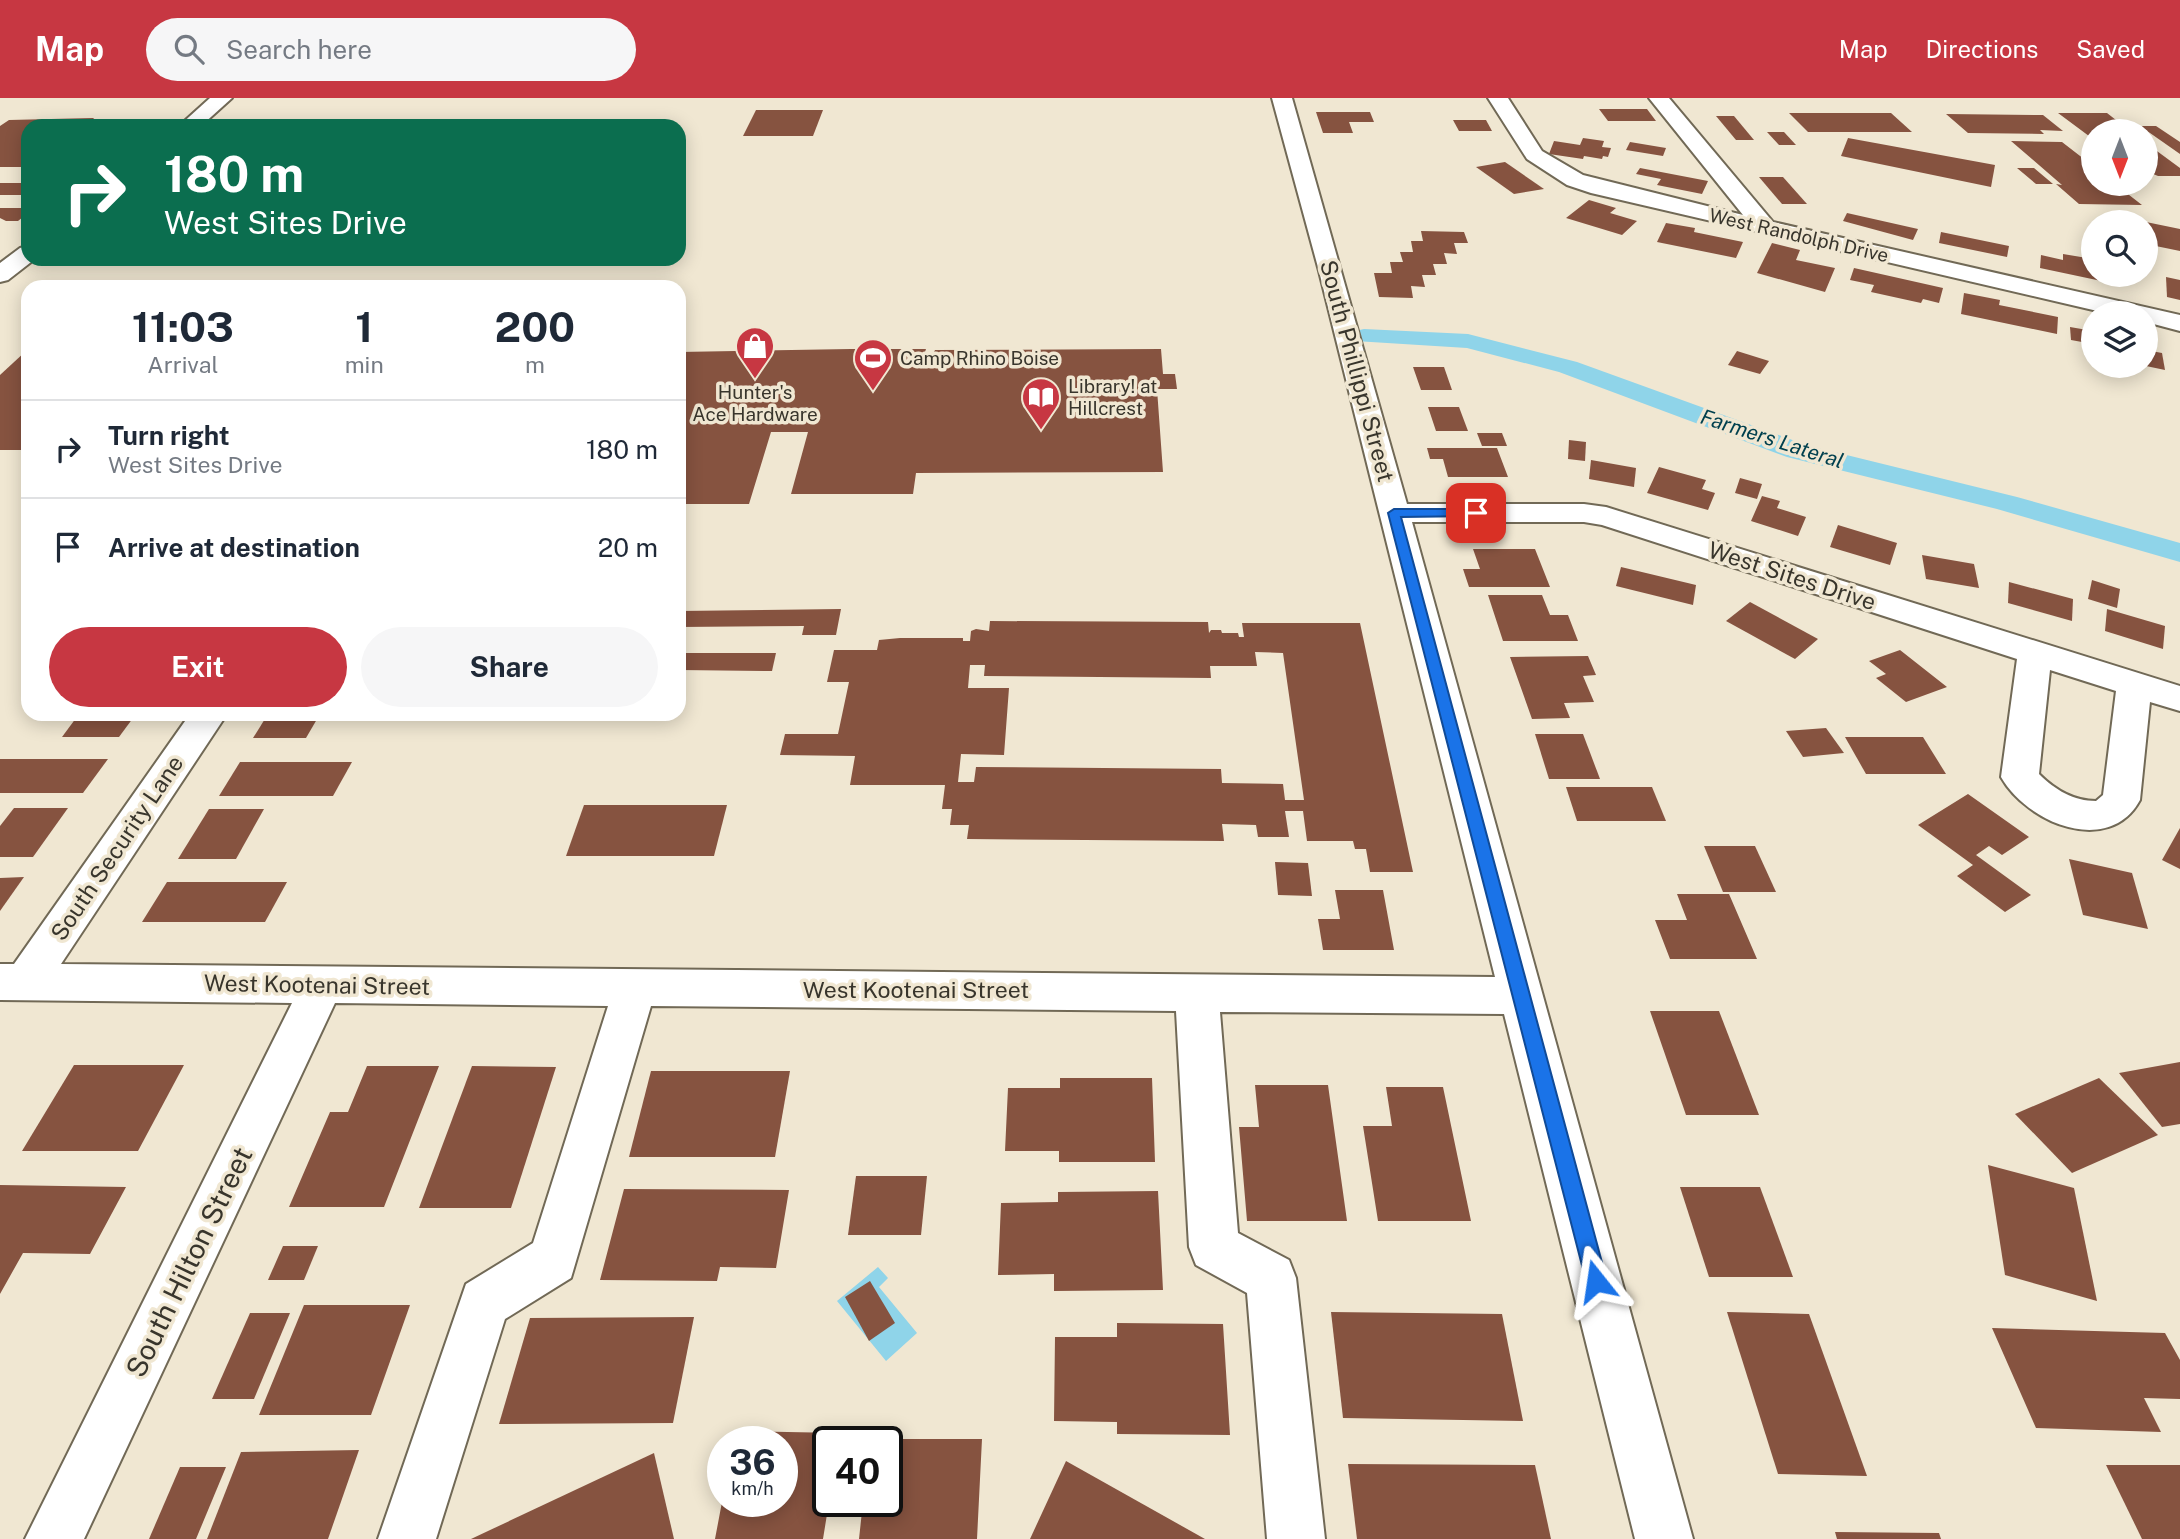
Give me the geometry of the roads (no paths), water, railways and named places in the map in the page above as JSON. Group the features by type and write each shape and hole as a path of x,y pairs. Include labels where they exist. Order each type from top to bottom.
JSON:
{"street":[{"path":"197,119 222,98"},
{"name":"South Phillippi Street","path":"1282,98 1664,1539"},
{"name":"West Randolph Drive","path":"1498,98 1534,155 1575,180 1766,228 2085,301"},
{"path":"1659,98 1766,228"},
{"path":"0,275 21,258"},
{"path":"2158,318 2180,323"},
{"name":"West Sites Drive","path":"1394,513 1584,513 1606,516 2180,699"},
{"path":"2035,654 2020,777 2026,788 2063,810 2106,816 2116,810 2121,800 2134,684"},
{"name":"South Security Lane","path":"13,982 204,721"},
{"name":"West Kootenai Street","path":"13,982 1521,996"},
{"name":"South Hilton Street","path":"54,1539 323,984"},
{"path":"407,1539 484,1302 553,1260 635,988"},
{"path":"1197,993 1214,1247 1271,1278 1296,1539"}],"water":[{"path":"878,1267 888,1278 879,1287 917,1333 886,1361 837,1301"}],"waterway":[{"name":"Farmers Lateral","path":"1364,336 1468,341 1568,367 1797,451 2007,503 2180,553"}],"place":[{"name":"Hunter's Ace Hardware","path":"755,380"},
{"name":"Camp Rhino Boise","path":"873,392"},
{"name":"Library! at Hillcrest","path":"1041,431"}]}
